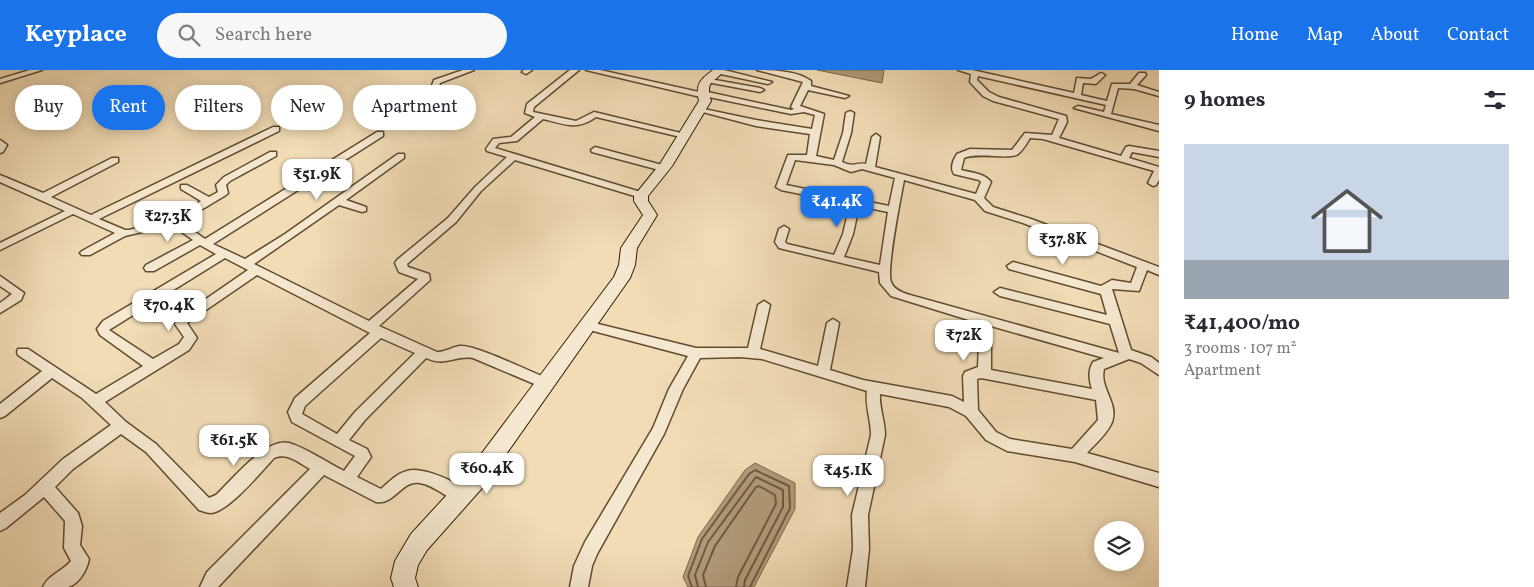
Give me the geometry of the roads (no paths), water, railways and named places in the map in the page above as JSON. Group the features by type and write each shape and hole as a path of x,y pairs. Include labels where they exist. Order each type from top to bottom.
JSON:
{"street":[{"path":"0,82 38,70"},
{"path":"436,85 437,82 470,70"},
{"path":"575,70 530,106 529,112 580,124 594,114 685,135"},
{"path":"590,70 705,89 791,112 803,110"},
{"path":"406,587 403,578 407,561 419,542 462,496 501,446 540,389 598,327 627,266 629,248 649,219 648,210 640,200 641,195 663,168 685,135 705,101 705,89 720,70 768,82"},
{"path":"761,70 807,81 795,107 820,114 811,158"},
{"path":"962,70 1110,104"},
{"path":"975,74 973,80 989,95 1063,118 1063,122 1054,139"},
{"path":"1077,96 1080,80 1093,82 1100,75"},
{"path":"1133,87 1135,81 1142,76"},
{"path":"1108,115 1115,86 1121,84 1159,94"},
{"path":"806,86 845,96"},
{"path":"705,89 760,90"},
{"path":"1078,108 1159,128"},
{"path":"700,110 756,123 815,132"},
{"path":"837,163 847,133 850,113"},
{"path":"541,116 516,138 496,141 490,149 641,195"},
{"path":"90,219 274,130"},
{"path":"150,268 202,243 380,134"},
{"path":"979,198 986,182 982,178 957,172 956,168 960,156 970,152 1014,153 1028,135 1039,135 1054,139 1159,170 1153,183"},
{"path":"870,168 876,137"},
{"path":"0,143 4,145 0,150"},
{"path":"1124,160 1129,149 1159,154"},
{"path":"595,150 663,168"},
{"path":"86,252 117,236 159,223 174,222 223,193 221,185 226,179 273,154"},
{"path":"95,401 189,342 190,334 182,326 181,322 186,317 251,271 295,232 401,156"},
{"path":"346,480 363,457 362,453 297,418 294,415 295,410 300,402 424,280 424,277 403,269 401,263 452,220 478,189 514,156"},
{"path":"892,210 781,187 791,157 811,158 837,163 851,169 858,166 870,168 979,198 989,209 1027,221 1159,271"},
{"path":"43,197 115,160"},
{"path":"900,176 892,210 884,279 886,286 896,294 978,318 1146,360 1159,370"},
{"path":"0,178 43,197 68,213 90,219 117,236"},
{"path":"184,187 205,198 206,202 203,205"},
{"path":"338,201 362,209"},
{"path":"838,259 848,234 855,202"},
{"path":"0,247 68,213"},
{"path":"174,222 202,243 251,271 374,329 421,354 442,358 465,351 540,389"},
{"path":"784,229 780,242 784,246 885,270"},
{"path":"153,366 104,332 103,329 107,324 224,254"},
{"path":"1123,355 1116,321 1106,291 1109,284 1131,289 1136,287 1143,265"},
{"path":"1013,266 1106,291"},
{"path":"0,280 18,293 18,297 0,309"},
{"path":"1000,292 1116,321"},
{"path":"753,353 764,305"},
{"path":"978,318 977,330 985,347 985,369 981,373"},
{"path":"823,374 833,323"},
{"path":"598,327 696,353 753,353 784,360 823,374 873,396 952,402 971,412 991,436 999,442 1019,448 1075,456 1159,480"},
{"path":"23,352 95,401 121,426 151,448 205,505 212,506 222,500 269,454 278,449 288,449 370,492 383,496 409,476 418,476 462,496"},
{"path":"579,587 583,566 591,548 659,430 676,390 696,353"},
{"path":"339,442 360,416 421,354"},
{"path":"1075,456 1104,422 1107,410 1096,378 1098,366 1123,355"},
{"path":"0,412 52,371"},
{"path":"971,412 970,376 981,373 1102,396"},
{"path":"856,587 861,548 860,515 878,435 873,396"},
{"path":"0,523 31,500 68,464 121,426"},
{"path":"209,587 213,578 322,467"},
{"path":"42,489 52,493 72,518 74,526 71,539 72,548 80,559 72,574 52,587"}],"water":[{"path":"817,70 884,70 882,83"},
{"path":"755,463 795,483 795,509 754,587 688,587 683,577 698,537 745,470"}]}
